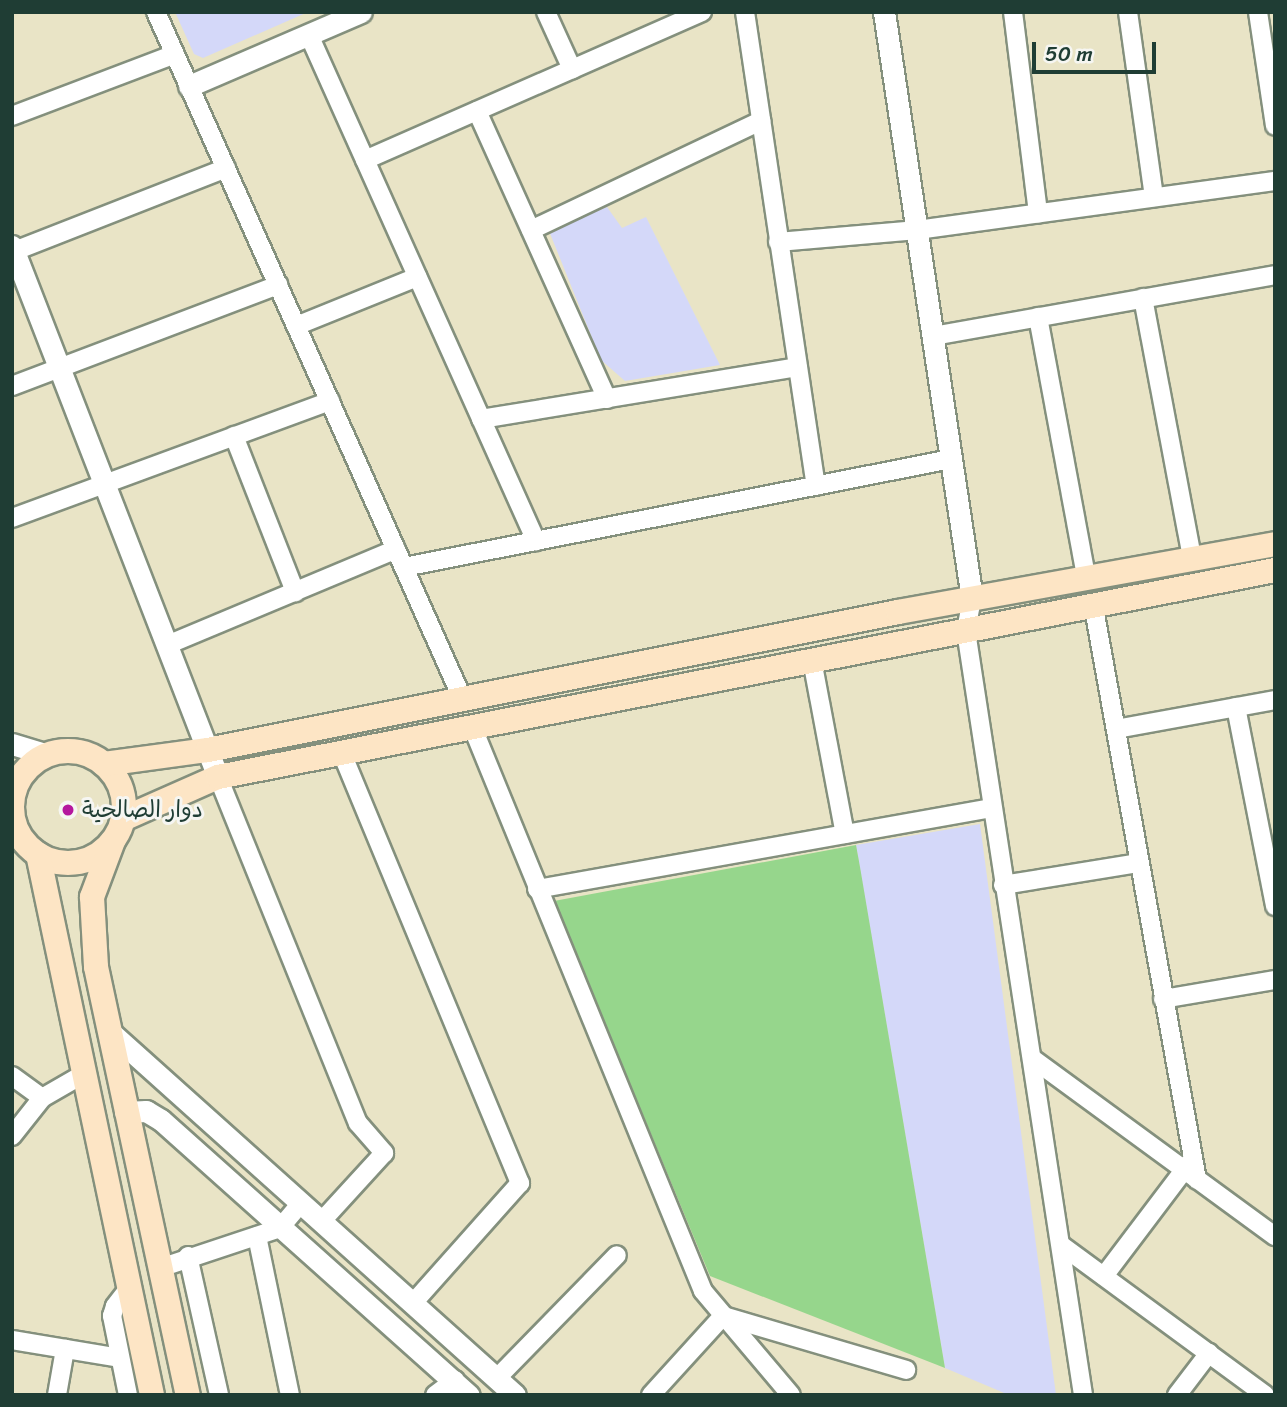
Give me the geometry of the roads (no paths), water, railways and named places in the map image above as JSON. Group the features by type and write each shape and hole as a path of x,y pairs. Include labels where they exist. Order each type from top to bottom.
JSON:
{"main road":[{"path":"104,764 208,750 972,598 1275,544"},
{"path":"188,1395 125,1112 96,967 92,907 94,885 118,830 121,789 104,764 76,751 47,755 28,768 20,778 13,800 12,812 20,836 38,854 60,863 83,861 104,850 118,830 218,777 966,631 1093,603 1275,570"},
{"path":"38,854 82,1075 152,1395"}],"street":[{"path":"156,12 463,700"},
{"path":"189,86 361,12"},
{"path":"546,12 572,69"},
{"path":"365,160 702,12"},
{"path":"744,12 816,486"},
{"path":"884,12 972,598 966,631 991,808 1033,1059 1083,1395"},
{"path":"1013,12 1038,213"},
{"path":"1128,12 1154,197"},
{"path":"1258,12 1271,75 1275,126"},
{"path":"309,35 536,541"},
{"path":"12,116 175,54"},
{"path":"477,111 607,399"},
{"path":"531,230 761,121"},
{"path":"226,168 13,250 218,777 358,1123 384,1153 322,1222"},
{"path":"778,242 917,230 1275,181"},
{"path":"933,336 1275,275"},
{"path":"296,326 417,277"},
{"path":"12,386 278,285"},
{"path":"1143,298 1192,558"},
{"path":"1038,317 1086,576"},
{"path":"481,419 797,367"},
{"path":"12,518 330,401"},
{"path":"234,436 295,592"},
{"path":"404,567 951,459"},
{"path":"167,645 396,549"},
{"path":"1093,603 1191,1170 1104,1276"},
{"path":"812,660 845,834"},
{"path":"1116,729 1275,700"},
{"path":"1236,707 1275,906"},
{"path":"472,726 703,1291 790,1395"},
{"path":"12,744 47,755"},
{"path":"341,751 520,1183 414,1302"},
{"path":"537,889 991,808"},
{"path":"1003,885 1139,863"},
{"path":"1163,999 1275,980"},
{"path":"109,1031 515,1395"},
{"path":"1033,1059 1191,1170 1275,1236"},
{"path":"12,1136 42,1098 82,1075"},
{"path":"12,1076 42,1098"},
{"path":"125,1112 136,1110 153,1114 462,1387"},
{"path":"160,1268 188,1256 280,1228 301,1203"},
{"path":"257,1236 290,1395"},
{"path":"1060,1245 1265,1395"},
{"path":"498,1377 617,1255"},
{"path":"188,1256 219,1395"},
{"path":"128,1395 112,1316 115,1306 129,1288"},
{"path":"723,1316 906,1370"},
{"path":"651,1395 723,1316"},
{"path":"12,1339 120,1358"},
{"path":"57,1395 65,1349"},
{"path":"1177,1395 1209,1353"},
{"path":"435,1395 462,1387"}],"place":[{"name":"دوار الصالحية","path":"68,810"}]}
